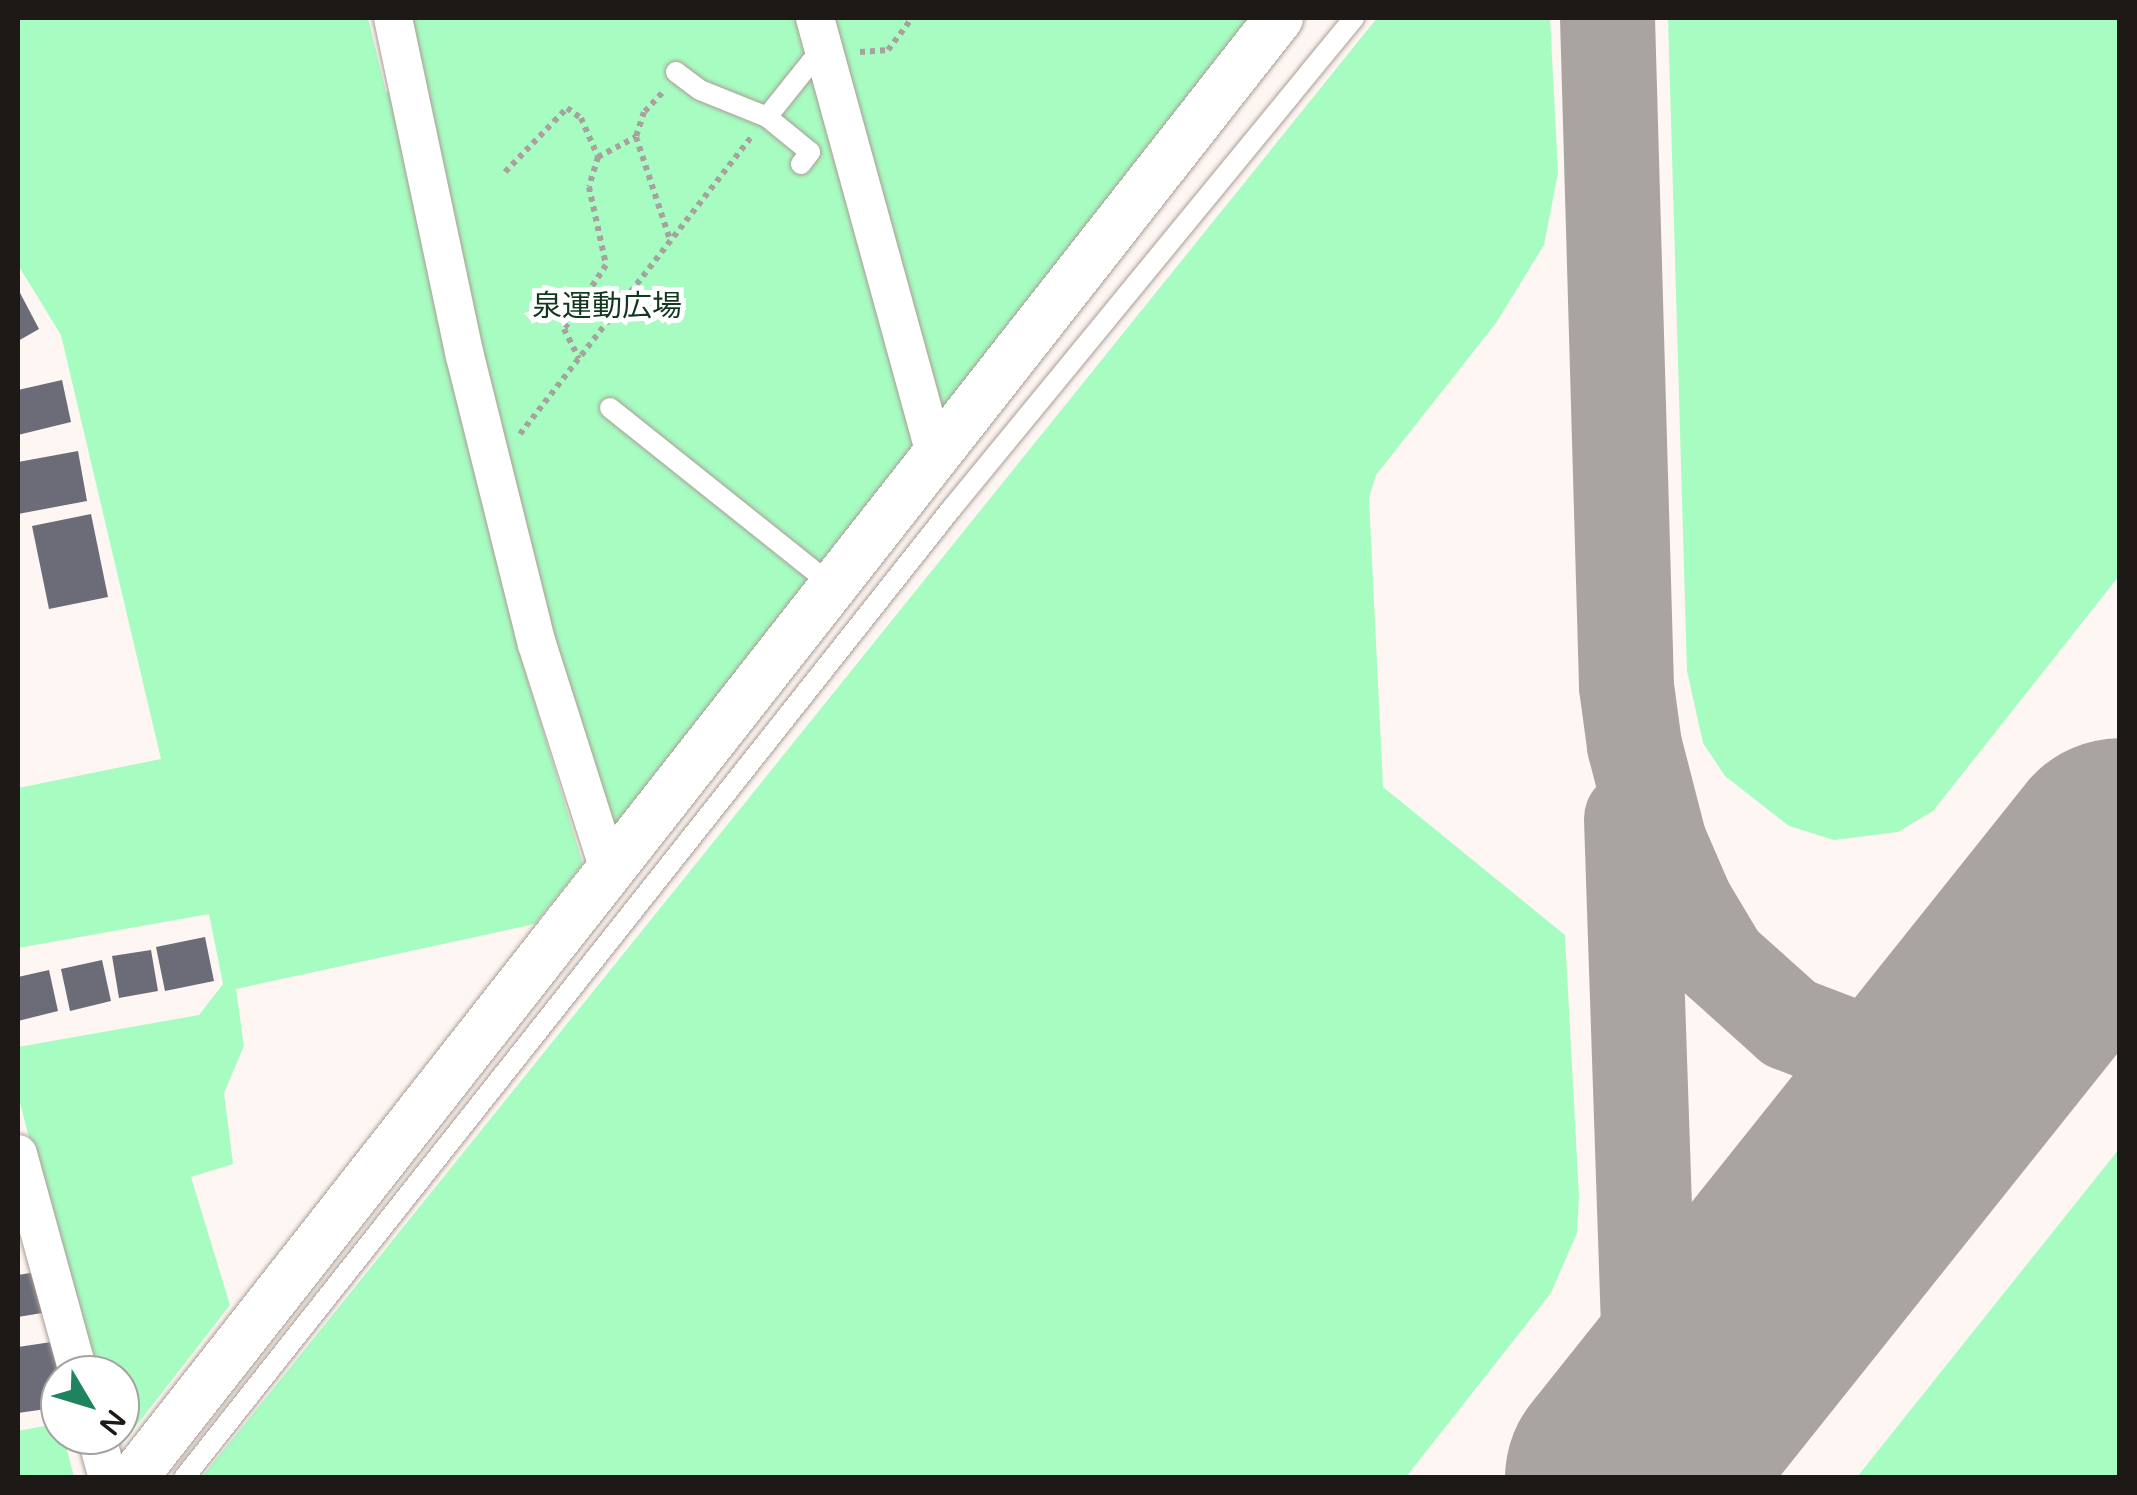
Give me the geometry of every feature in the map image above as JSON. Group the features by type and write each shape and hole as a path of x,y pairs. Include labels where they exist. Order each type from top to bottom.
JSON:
{"street":[{"path":"393,18 465,356 537,644 610,874"},
{"path":"814,18 936,457"},
{"path":"133,1478 1279,18"},
{"path":"18,1154 73,1355"}],"lane":[{"path":"184,1478 952,508 1354,18"},
{"path":"766,117 811,62 824,58"},
{"path":"680,75 766,117 810,152 803,161"},
{"path":"610,408 835,587"}],"path":[{"path":"824,58 888,50 912,18"},
{"path":"670,240 636,137 644,112 680,75"},
{"path":"504,172 567,108 581,118 598,158 589,188 606,265 564,329 579,358"},
{"path":"516,439 760,124 803,161"},
{"path":"598,158 636,137"}],"green space":[{"name":"泉運動広場","path":"18,18 368,18 386,92 424,84 409,18 1252,18 610,834 554,646 520,654 583,864 535,924 236,989 244,1046 224,1093 233,1164 191,1177 230,1305 140,1421 140,1355 85,1355 18,1095 18,1047 199,1015 223,984 209,914 18,948 18,788 161,759 61,335 18,265"},
{"path":"1377,18 1550,18 1558,173 1544,245 1496,323 1376,475 1369,498 1383,787 1565,935 1579,1197 1577,1233 1551,1293 1406,1477 202,1477"},
{"path":"1668,18 2119,18 2119,576 1933,811 1898,832 1834,840 1789,826 1725,776 1703,743 1687,671"},
{"path":"2119,1149 2119,1477 1857,1477"},
{"path":"40,1427 40,1455 68,1455 74,1477 18,1477 18,1431"}],"building":[{"path":"18,289 39,329 18,341"},
{"path":"62,380 71,422 18,435 18,390"},
{"path":"78,451 87,501 18,514 18,462"},
{"path":"91,514 108,597 49,609 32,526"},
{"path":"205,937 214,981 165,991 156,947"},
{"path":"151,950 158,991 119,998 112,956"},
{"path":"102,960 111,1001 70,1011 61,969"},
{"path":"49,970 58,1011 18,1021 18,977"},
{"path":"42,1271 48,1312 18,1317 18,1275"},
{"path":"58,1341 58,1355 40,1355 40,1410 18,1413 18,1347"}],"taxiway":[{"path":"1607,18 1626,686 1634,745 1659,842 1686,904 1720,961 1789,1023 1849,1046 1916,1043 1985,1012 2029,972"},
{"path":"1619,1478 1649,1356 1631,818"}],"runway":[{"path":"1625,1478 2120,858"}]}
